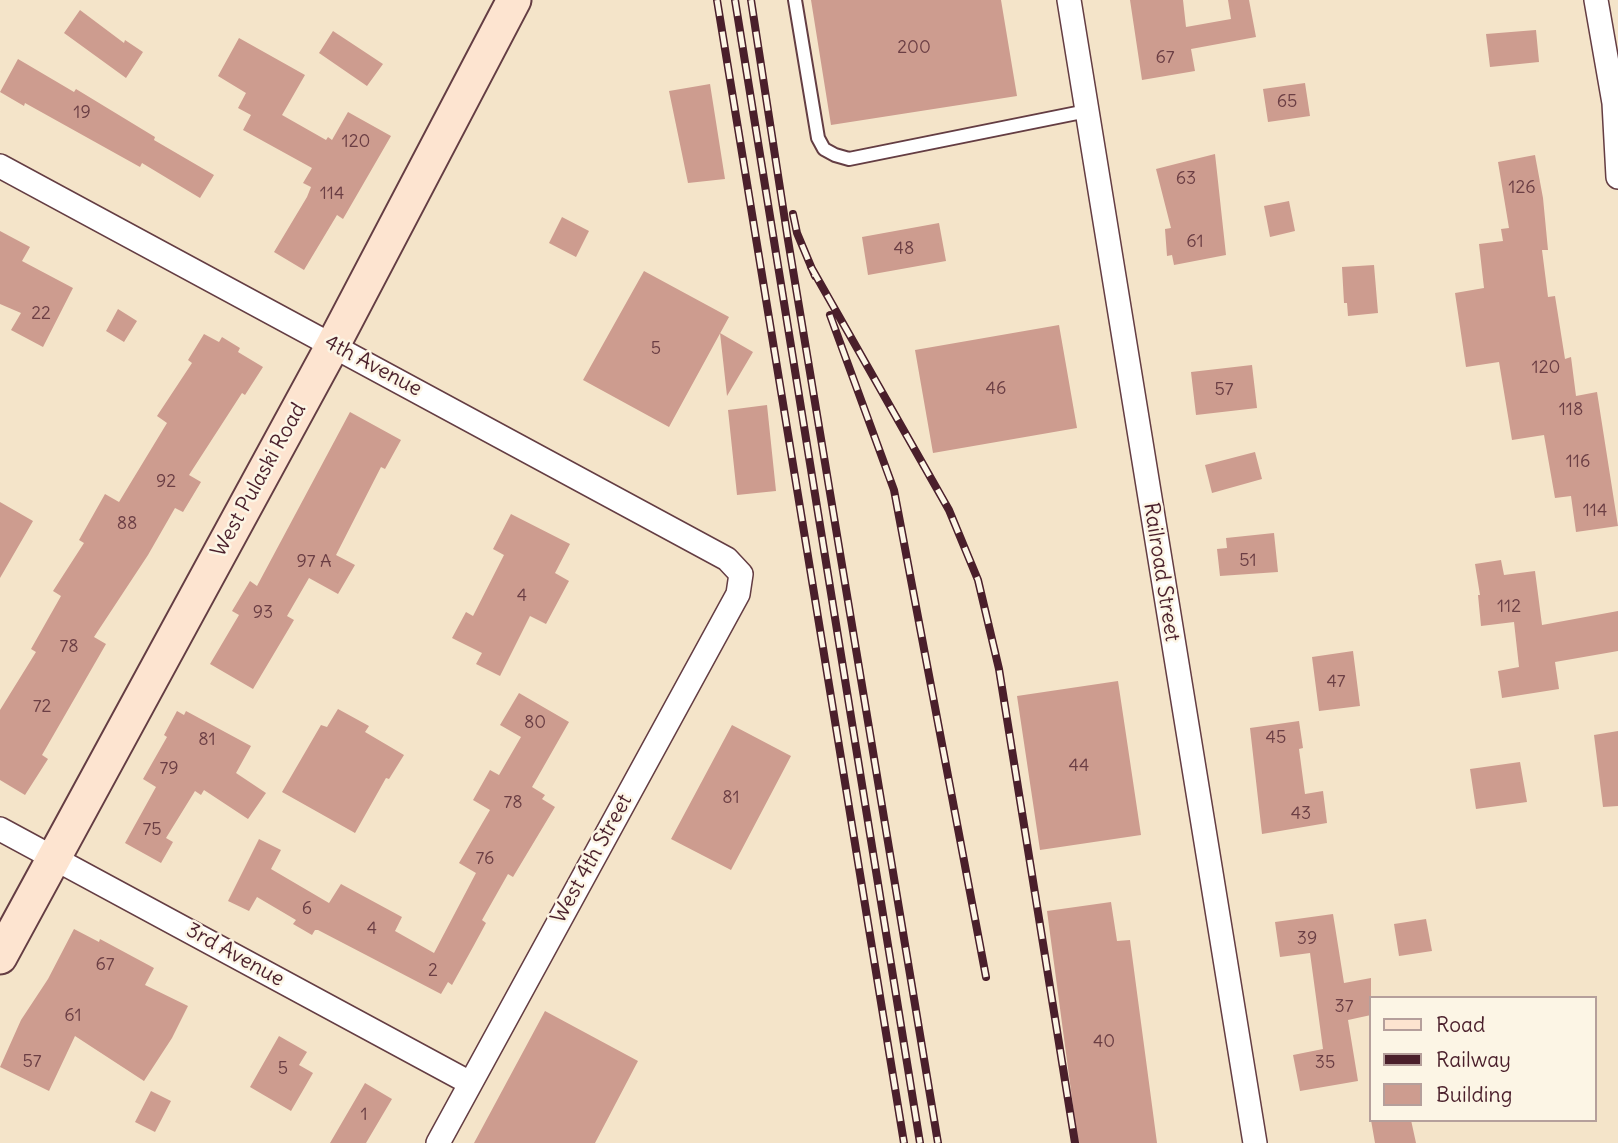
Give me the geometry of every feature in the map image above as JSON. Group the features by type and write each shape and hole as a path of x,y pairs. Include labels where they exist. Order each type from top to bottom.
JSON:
{"main road":[{"name":"West Pulaski Road","path":"0,957 332,345 514,0"}],"street":[{"name":"Railroad Street","path":"1069,0 1255,1143"},
{"path":"1596,0 1616,103 1618,177"},
{"name":"4th Avenue","path":"0,166 727,559 741,574"},
{"name":"West 4th Street","path":"438,1143 738,594 741,574"},
{"name":"3rd Avenue","path":"0,829 470,1083"}],"lane":[{"path":"795,0 818,138 824,149 835,155 849,159 1087,111"}],"building":[{"path":"811,0 1001,0 1017,96 831,125"},
{"path":"1130,0 1183,0 1186,27 1231,19 1228,0 1249,0 1256,37 1191,49 1195,71 1142,80"},
{"path":"80,10 124,43 125,40 143,52 126,78 64,33"},
{"path":"1536,30 1539,62 1490,67 1486,34"},
{"path":"333,31 383,64 367,86 319,53"},
{"path":"239,38 305,75 282,115 326,140 328,137 332,140 348,112 391,136 343,219 337,215 304,270 274,252 307,197 311,187 303,183 312,168 243,130 251,115 238,108 246,93 218,76"},
{"path":"18,59 74,92 76,89 214,175 200,198 142,163 140,167 25,103 24,106 0,92"},
{"path":"1305,83 1310,116 1268,122 1263,89"},
{"path":"710,84 725,179 688,183 669,91"},
{"path":"1215,154 1226,255 1174,265 1172,255 1167,256 1165,229 1171,228 1156,169"},
{"path":"1535,155 1548,250 1542,250 1548,297 1555,296 1565,359 1571,357 1576,396 1597,392 1618,526 1576,532 1571,496 1555,498 1544,435 1512,440 1499,362 1466,367 1455,293 1484,288 1479,244 1503,241 1501,229 1509,228 1498,162"},
{"path":"1289,201 1295,231 1270,237 1264,206"},
{"path":"562,217 589,231 576,257 549,243"},
{"path":"939,223 946,261 868,275 862,237"},
{"path":"0,231 30,247 22,261 73,288 43,347 11,330 21,313 0,304"},
{"path":"1374,265 1378,313 1348,316 1347,303 1344,303 1342,267"},
{"path":"644,271 729,317 669,427 583,380"},
{"path":"118,309 137,321 124,342 106,331"},
{"path":"1059,325 1077,428 933,453 915,350"},
{"path":"720,333 753,352 727,396"},
{"path":"204,334 219,342 222,337 240,348 238,352 263,367 245,395 242,393 189,475 201,482 183,512 175,508 148,555 94,637 106,644 42,755 48,759 25,795 0,780 0,710 36,652 31,649 61,596 53,591 84,543 79,540 105,494 119,502 167,423 157,416 192,363 188,360"},
{"path":"1252,365 1257,408 1196,415 1191,372"},
{"path":"767,405 776,491 737,495 728,410"},
{"path":"350,412 401,440 385,469 381,467 336,555 355,565 338,594 309,578 287,616 294,620 253,689 210,664 239,615 232,611 250,581 257,586"},
{"path":"1255,452 1262,479 1212,493 1205,465"},
{"path":"0,502 33,521 0,578"},
{"path":"511,514 570,544 555,573 569,581 546,624 530,616 500,676 476,664 482,653 452,638 466,612 473,616 504,555 493,549"},
{"path":"1274,533 1278,572 1220,576 1217,549 1227,548 1226,538"},
{"path":"1501,560 1504,575 1535,571 1542,625 1618,611 1618,651 1555,662 1559,689 1502,698 1498,671 1519,667 1514,622 1481,626 1475,564"},
{"path":"1353,651 1360,706 1319,711 1312,657"},
{"path":"1118,681 1141,835 1040,850 1017,696"},
{"path":"519,693 569,722 532,787 545,795 542,799 555,807 513,877 508,874 482,920 486,923 452,985 448,982 441,994 318,930 312,935 293,924 296,920 257,897 249,911 228,901 259,839 281,850 271,869 329,903 341,884 402,917 395,931 434,953 476,873 459,863 490,810 473,800 490,770 499,775 521,737 500,725"},
{"path":"338,709 369,726 365,732 404,755 389,779 386,778 355,833 282,792 321,725 327,727"},
{"path":"177,711 184,715 186,711 251,746 236,773 266,793 248,819 204,790 201,795 195,791 166,838 173,842 161,863 125,843 156,787 143,779 167,737 164,735"},
{"path":"1299,721 1303,748 1299,749 1305,794 1323,791 1327,823 1262,834 1250,728"},
{"path":"732,725 791,756 731,870 671,839"},
{"path":"1618,731 1618,806 1603,807 1594,735"},
{"path":"1520,762 1527,802 1476,809 1470,769"},
{"path":"1111,902 1117,941 1130,940 1157,1143 1078,1143 1047,911"},
{"path":"1333,914 1344,983 1371,978 1370,1015 1348,1020 1358,1081 1300,1091 1293,1055 1323,1049 1310,953 1280,957 1275,922"},
{"path":"1426,919 1432,951 1399,956 1394,924"},
{"path":"74,929 99,942 100,939 154,968 145,985 188,1006 172,1038 144,1081 75,1036 49,1091 0,1067 21,1020 48,979"},
{"path":"545,1011 638,1061 595,1143 474,1143"},
{"path":"279,1036 307,1052 299,1065 313,1073 291,1111 250,1087"},
{"path":"365,1083 392,1099 366,1143 330,1143"},
{"path":"151,1091 171,1101 155,1132 135,1122"},
{"path":"1371,1122 1411,1122 1416,1143 1375,1143"}],"railway":[{"path":"717,0 904,1143"},
{"path":"735,0 920,1143"},
{"path":"751,0 788,240 938,1143"},
{"path":"793,214 797,233 815,276"},
{"path":"811,267 949,510 978,580 999,669 1075,1143"},
{"path":"830,315 894,490 986,977"}]}
